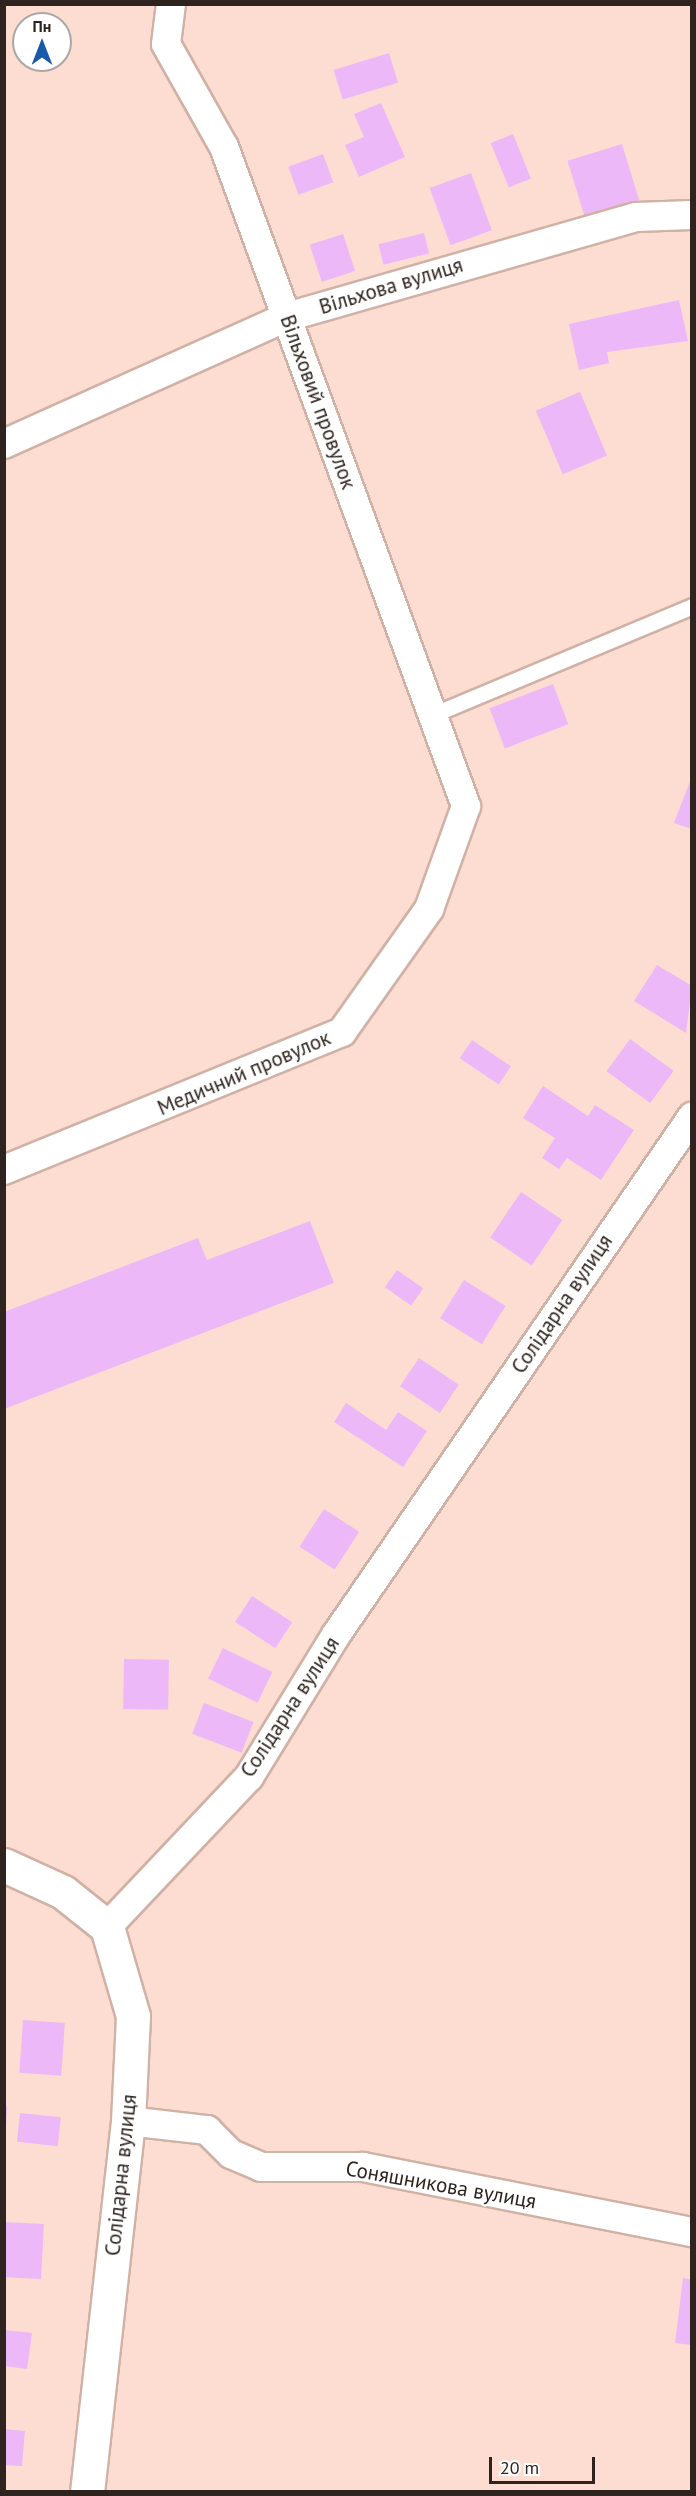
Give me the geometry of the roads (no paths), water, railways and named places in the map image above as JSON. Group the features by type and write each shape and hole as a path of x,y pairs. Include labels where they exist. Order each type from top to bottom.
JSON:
{"street":[{"name":"Вільховий провулок","path":"171,4 166,44 224,147 466,807"},
{"name":"Вільхова вулиця","path":"4,444 287,317 636,217 692,215"},
{"name":"Медичний провулок","path":"4,1170 342,1032 429,909 466,807"},
{"name":"Солідарна вулиця","path":"87,2492 128,2121 133,2016 107,1927 249,1777 336,1635 688,1126"},
{"path":"4,1865 63,1892 107,1927"},
{"name":"Соняшникова вулиця","path":"128,2121 207,2130 231,2154 261,2167 363,2167 692,2232"}],"lane":[{"path":"432,715 692,606"}]}
